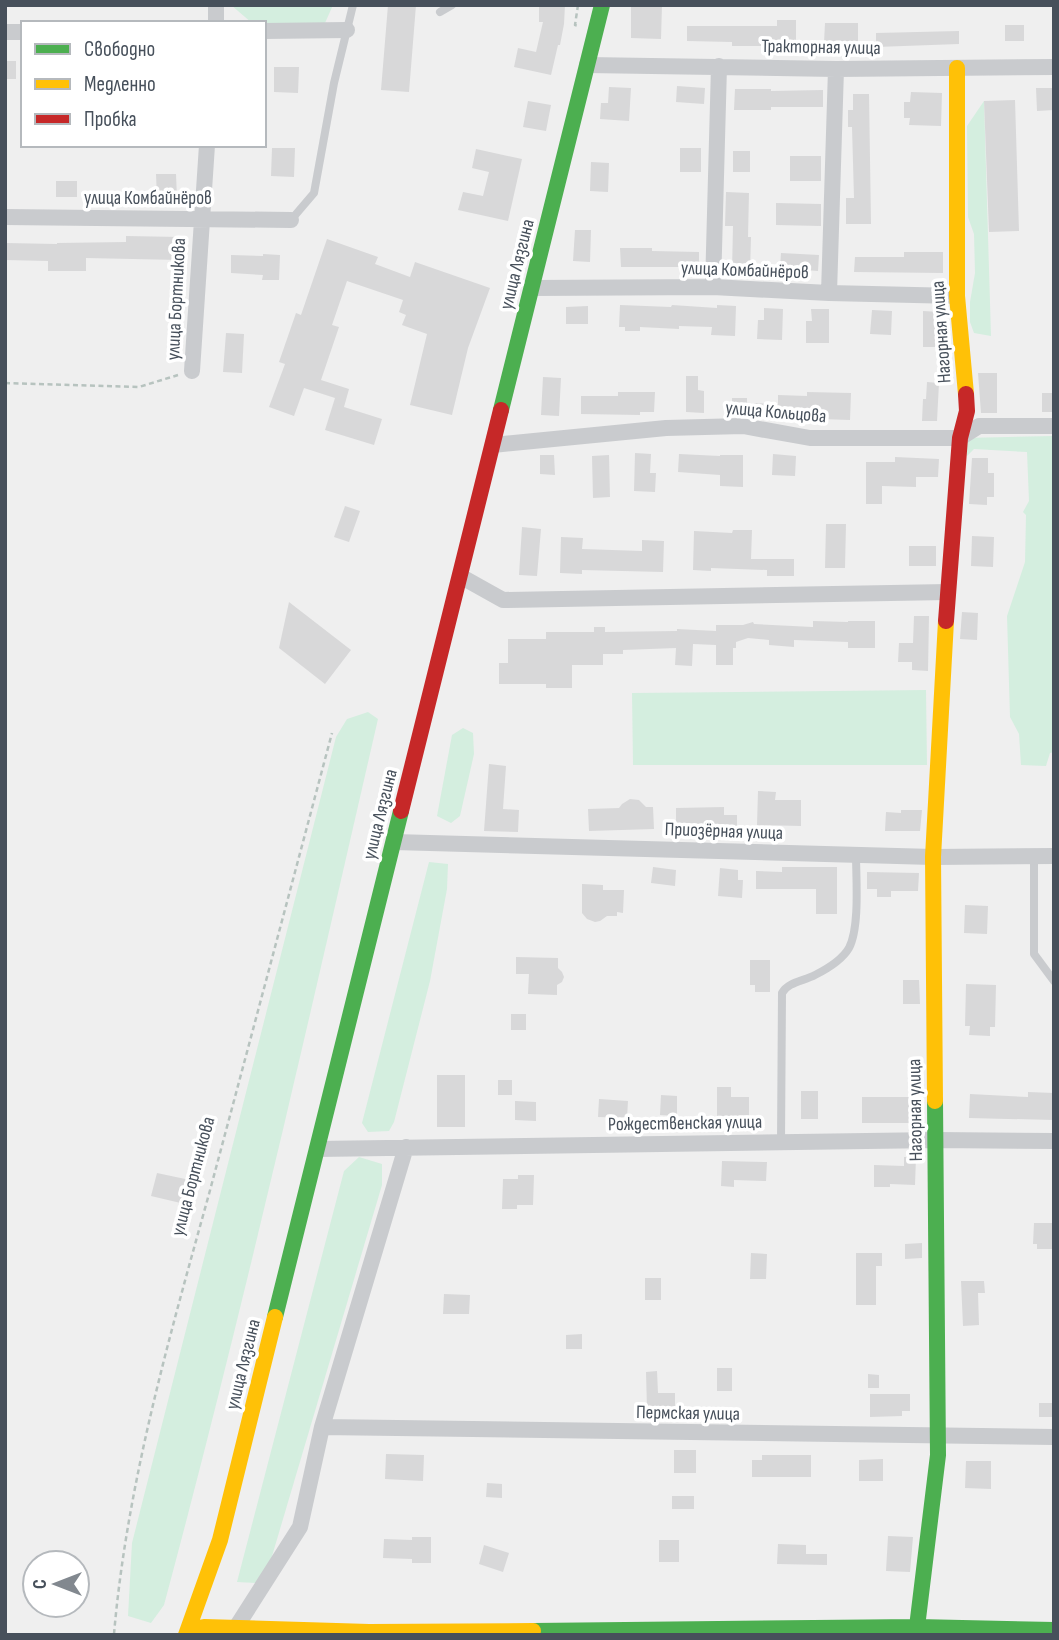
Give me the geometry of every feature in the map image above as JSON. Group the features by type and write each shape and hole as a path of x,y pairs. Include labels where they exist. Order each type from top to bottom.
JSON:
{"street":[{"name":"улица Лязгина","path":"187,1633 220,1540 602,5"},
{"path":"266,31 347,30"},
{"name":"Тракторная улица","path":"587,65 1054,67"},
{"path":"713,287 719,66"},
{"path":"829,293 836,68"},
{"name":"Нагорная улица","path":"917,1631 939,1455 933,857 948,592 960,438 967,411 957,296 957,68"},
{"name":"улица Бортникова","path":"192,371 207,147"},
{"name":"улица Комбайнёров","path":"5,217 291,220"},
{"name":"улица Комбайнёров","path":"532,288 713,287 957,296"},
{"name":"улица Кольцова","path":"493,445 666,428 743,426 810,438 960,438 979,426 1054,426"},
{"path":"460,576 503,600 948,592"},
{"name":"Приозёрная улица","path":"394,842 933,857 1054,856"},
{"name":"Рождественская улица","path":"317,1149 1054,1140"},
{"path":"235,1629 300,1527 322,1427 406,1147"},
{"name":"Пермская улица","path":"322,1427 1054,1437"},
{"path":"187,1633 204,1627 369,1634 1054,1630"}],"lane":[{"path":"291,220 314,193 334,83 353,5"},
{"path":"440,12 452,5"},
{"path":"781,1142 782,993 785,987 813,976 839,959 849,948 854,934 856,855"},
{"path":"1034,857 1034,954 1054,981"}],"path":[{"path":"5,383 139,387 192,371"},
{"name":"улица Бортникова","path":"114,1634 118,1588 132,1504 166,1351 332,733"}],"green space":[{"path":"231,5 333,5 325,23 250,21"},
{"path":"984,101 991,336 974,333 970,322 975,273 974,234 968,217 967,126"},
{"path":"1054,436 1054,752 1050,753 1046,766 1021,765 1019,734 1010,717 1007,616 1025,562 1026,515 1023,512 1029,501 1027,452 974,449 967,456 965,438"},
{"path":"926,690 927,765 633,765 632,693"},
{"path":"368,712 378,719 275,1163 164,1605 151,1623 128,1616 132,1543 336,737 347,719"},
{"path":"463,728 473,733 474,754 460,816 451,823 437,816 452,735"},
{"path":"429,862 448,864 447,889 430,981 394,1122 389,1131 368,1132 362,1123"},
{"path":"359,1157 382,1164 382,1185 267,1573 257,1583 237,1582 344,1171"}],"building":[{"path":"388,5 416,5 409,92 381,90"},
{"path":"539,5 565,5 560,45 551,75 514,67 518,48 536,52 543,22 539,22"},
{"path":"631,5 662,5 661,39 631,38"},
{"path":"777,20 796,20 796,43 761,42 761,46 732,46 732,42 687,41 687,26 777,26"},
{"path":"825,23 858,23 858,43 824,43"},
{"path":"1005,25 1024,25 1024,41 1005,41"},
{"path":"959,31 959,44 876,47 876,33"},
{"path":"5,61 16,61 16,79 5,79"},
{"path":"274,67 299,67 298,93 274,92"},
{"path":"677,86 705,88 704,104 676,102"},
{"path":"609,87 631,88 629,121 600,119 601,103 608,103"},
{"path":"1036,88 1054,88 1054,110 1037,111"},
{"path":"735,89 823,90 823,107 734,110"},
{"path":"911,92 942,93 941,126 909,125 910,118 904,118 904,102 910,102"},
{"path":"853,94 869,94 871,224 846,224 846,198 854,198 852,127 848,127 848,110 853,110"},
{"path":"1015,100 1019,231 989,232 984,101"},
{"path":"528,101 551,105 546,131 523,127"},
{"path":"272,148 295,148 294,177 271,176"},
{"path":"680,148 701,148 701,172 680,172"},
{"path":"476,149 522,159 508,221 458,210 463,192 483,196 489,172 472,168"},
{"path":"733,151 750,151 750,172 733,172"},
{"path":"790,156 821,156 821,181 790,181"},
{"path":"591,162 609,163 608,192 590,191"},
{"path":"156,174 176,174 177,198 157,198"},
{"path":"56,181 77,181 77,197 56,197"},
{"path":"726,192 749,193 750,272 732,271 733,226 725,226"},
{"path":"776,203 821,204 821,226 776,225"},
{"path":"575,230 591,230 590,262 573,261"},
{"path":"126,236 180,237 180,245 186,245 185,258 86,258 86,271 48,271 48,261 5,260 5,243 126,242"},
{"path":"327,239 378,257 375,264 410,277 415,262 490,288 468,348 452,415 410,405 427,334 402,325 406,315 399,312 403,300 347,281 332,325 339,327 321,380 349,389 344,407 382,419 374,445 325,430 335,398 304,388 294,416 269,407 285,364 279,362 296,313 301,315"},
{"path":"620,248 699,252 699,267 621,267"},
{"path":"904,252 943,252 943,273 854,272 855,257 904,257"},
{"path":"781,253 819,255 818,271 780,268"},
{"path":"231,255 280,255 279,280 262,280 263,275 231,273"},
{"path":"620,305 717,308 717,305 736,306 735,336 711,335 712,327 640,327 640,331 625,331 625,327 619,327"},
{"path":"588,306 588,324 566,324 566,307"},
{"path":"764,308 783,309 782,340 757,339 758,320 764,320"},
{"path":"811,309 829,309 829,343 806,343 806,321 812,321"},
{"path":"872,310 892,311 891,335 870,334"},
{"path":"923,311 940,312 939,347 923,347"},
{"path":"226,333 244,334 242,373 223,372"},
{"path":"978,373 997,373 997,413 981,413"},
{"path":"686,376 698,376 698,390 704,391 704,413 686,412"},
{"path":"543,377 561,378 559,416 541,415"},
{"path":"927,382 939,383 937,421 922,421"},
{"path":"618,392 655,392 654,412 640,412 640,415 581,414 581,396 618,396"},
{"path":"807,392 851,393 850,420 763,417 764,413 732,413 732,398 747,398 747,403 778,404 778,395 807,396"},
{"path":"1042,393 1054,393 1054,412 1042,412"},
{"path":"635,453 651,454 650,473 656,473 655,492 634,491"},
{"path":"679,454 743,455 743,487 720,486 720,475 678,472"},
{"path":"773,454 796,456 795,476 772,475"},
{"path":"540,455 554,455 555,475 540,474"},
{"path":"609,455 610,497 593,498 592,456"},
{"path":"895,457 939,459 938,477 916,477 916,487 882,486 882,504 866,504 866,462 895,462"},
{"path":"972,458 988,458 988,473 994,473 994,497 987,497 987,505 969,504"},
{"path":"345,506 360,511 349,542 334,537"},
{"path":"826,524 846,524 845,568 825,568"},
{"path":"522,527 541,529 537,576 519,575"},
{"path":"733,530 752,530 751,559 794,559 794,576 767,576 767,570 693,570 694,531 732,533"},
{"path":"972,536 994,537 993,567 971,566"},
{"path":"561,537 583,538 582,549 642,551 642,540 664,541 663,572 582,570 582,574 560,573"},
{"path":"909,546 936,546 936,566 909,566"},
{"path":"289,602 351,650 325,684 279,648"},
{"path":"962,612 978,613 977,640 960,639"},
{"path":"914,616 929,616 928,671 912,670 912,662 898,662 899,643 913,643"},
{"path":"813,621 875,621 875,648 848,648 848,642 794,640 794,647 769,645 769,640 748,638 736,642 736,648 733,648 733,665 716,665 716,645 693,644 692,666 675,665 676,648 623,650 623,654 603,654 603,665 572,665 572,688 546,688 546,684 499,684 499,663 508,663 508,639 546,639 546,632 594,632 594,627 605,627 605,632 677,629 716,631 716,625 743,625 753,622 813,627"},
{"path":"489,764 506,766 503,809 519,810 518,832 484,831"},
{"path":"758,791 776,792 775,800 801,800 801,826 757,825"},
{"path":"630,799 639,800 646,807 653,807 654,829 589,831 588,809 619,808"},
{"path":"724,807 724,815 737,815 737,831 676,833 676,808"},
{"path":"901,810 922,810 920,831 885,831 886,812 901,813"},
{"path":"653,867 676,870 675,886 651,883"},
{"path":"782,867 837,867 837,914 816,914 816,889 756,889 756,871 782,872"},
{"path":"720,868 738,870 738,880 743,880 742,898 718,896"},
{"path":"867,872 919,873 918,891 891,891 891,897 877,897 877,889 867,889"},
{"path":"582,884 603,885 603,890 624,890 623,913 617,912 617,916 607,916 595,922 587,919 582,913"},
{"path":"965,905 988,906 987,934 964,933"},
{"path":"516,957 558,958 558,968 564,977 557,985 557,995 528,994 529,974 516,974"},
{"path":"750,960 770,960 770,992 755,992 755,985 750,985"},
{"path":"903,980 919,980 920,1004 903,1004"},
{"path":"966,984 996,985 995,1027 990,1027 990,1036 969,1035 970,1026 965,1026"},
{"path":"511,1014 526,1014 526,1030 511,1030"},
{"path":"437,1075 465,1075 465,1127 437,1127"},
{"path":"498,1080 512,1080 512,1095 498,1095"},
{"path":"717,1087 731,1087 731,1097 749,1097 749,1122 717,1122"},
{"path":"801,1091 818,1091 818,1119 801,1119"},
{"path":"1028,1092 1054,1093 1054,1120 969,1118 970,1094 1028,1097"},
{"path":"661,1095 677,1096 677,1116 660,1115"},
{"path":"862,1097 909,1097 909,1123 862,1123"},
{"path":"599,1099 628,1101 627,1118 598,1117"},
{"path":"515,1101 536,1102 536,1121 515,1120"},
{"path":"904,1157 916,1157 915,1185 890,1184 890,1187 874,1187 874,1165 904,1166"},
{"path":"722,1161 767,1162 766,1181 734,1180 734,1187 721,1186"},
{"path":"157,1173 190,1180 185,1204 151,1196"},
{"path":"518,1175 534,1175 533,1205 502,1209 503,1179 518,1179"},
{"path":"1034,1223 1054,1223 1054,1249 1037,1249 1037,1244 1033,1244"},
{"path":"922,1243 922,1258 905,1259 905,1244"},
{"path":"751,1253 767,1254 766,1279 750,1279"},
{"path":"856,1253 882,1253 882,1266 876,1266 876,1305 856,1305"},
{"path":"645,1278 661,1278 661,1300 645,1300"},
{"path":"961,1281 984,1281 985,1293 978,1293 979,1325 963,1326"},
{"path":"444,1294 470,1295 469,1314 443,1314"},
{"path":"582,1334 582,1349 566,1349 566,1335"},
{"path":"717,1368 732,1368 732,1391 717,1391"},
{"path":"657,1371 658,1393 675,1393 675,1408 647,1409 646,1372"},
{"path":"868,1374 879,1375 879,1388 868,1388"},
{"path":"870,1394 910,1394 910,1411 902,1411 902,1416 870,1417"},
{"path":"1039,1403 1054,1403 1054,1417 1039,1417"},
{"path":"674,1450 696,1450 696,1473 674,1473"},
{"path":"386,1454 424,1455 423,1481 385,1479"},
{"path":"762,1455 811,1455 811,1477 752,1477 752,1460 762,1460"},
{"path":"883,1459 883,1481 859,1481 859,1460"},
{"path":"966,1461 991,1461 991,1489 965,1488"},
{"path":"487,1483 502,1484 502,1498 486,1497"},
{"path":"672,1496 694,1496 694,1509 672,1509"},
{"path":"888,1536 913,1537 910,1572 886,1571"},
{"path":"412,1537 431,1537 431,1563 383,1558 384,1539 412,1540"},
{"path":"659,1540 679,1540 679,1562 659,1562"},
{"path":"778,1544 806,1545 806,1554 827,1554 827,1565 777,1564"},
{"path":"484,1545 509,1553 503,1572 479,1564"}],"traffic: fast":[{"path":"501,410 602,5"},
{"path":"275,1317 401,811"},
{"path":"917,1627 938,1455 935,1101"},
{"path":"533,1631 917,1627 1054,1630"}],"traffic: slow":[{"path":"957,68 957,296 966,394"},
{"path":"935,1101 933,857 946,621"},
{"path":"186,1635 220,1540 275,1317"},
{"path":"188,1630 204,1627 369,1632 533,1631"}],"traffic: jam":[{"path":"946,621 960,438 967,411 966,394"},
{"path":"401,811 501,410"}]}
